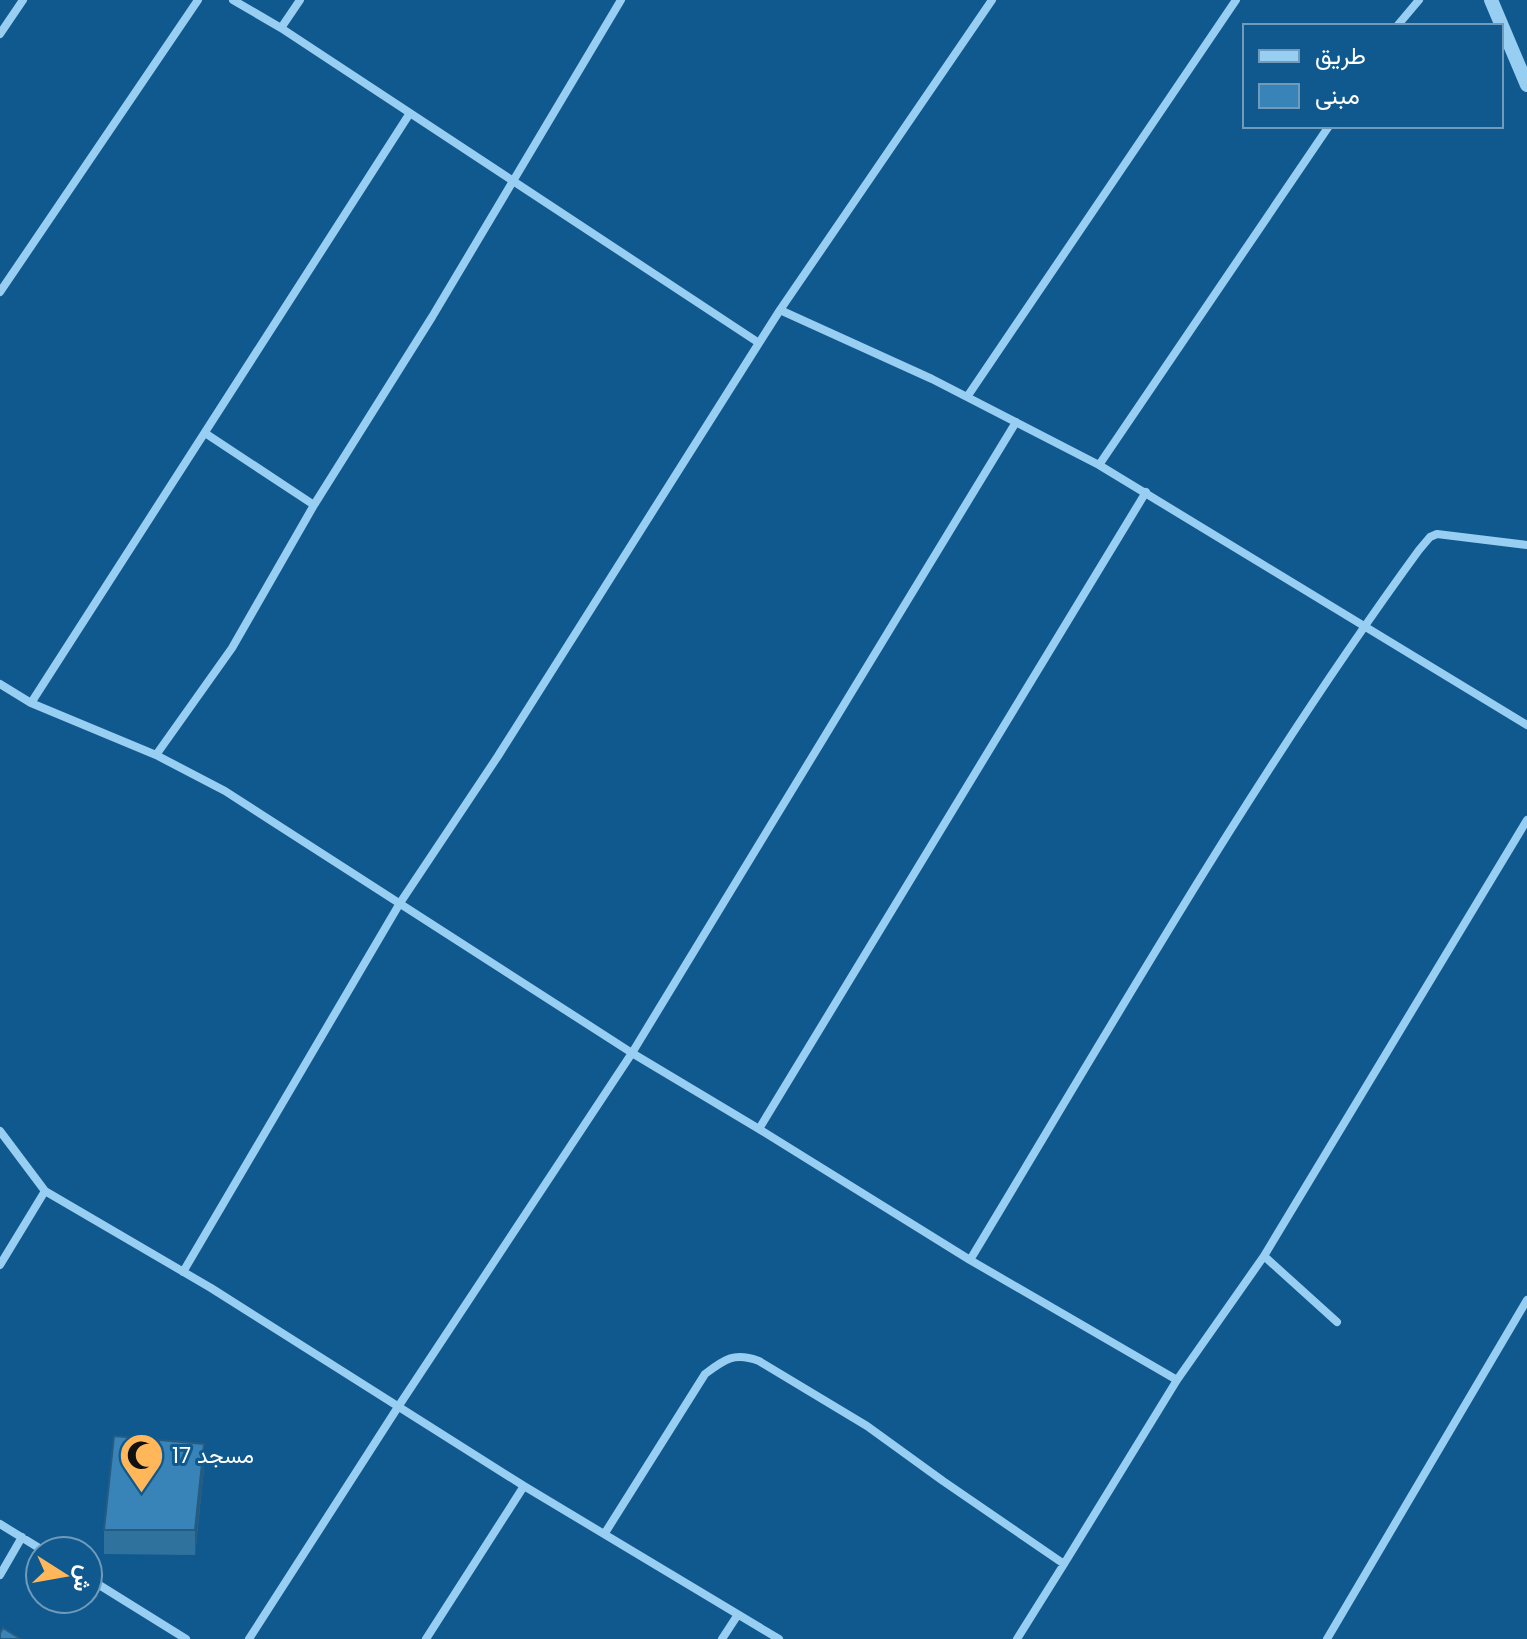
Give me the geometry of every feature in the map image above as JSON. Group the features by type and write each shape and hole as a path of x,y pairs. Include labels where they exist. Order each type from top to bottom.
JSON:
{"street":[{"path":"0,34 23,0"},
{"path":"0,292 198,0"},
{"path":"233,0 281,28 759,343"},
{"path":"281,28 300,0"},
{"path":"156,755 232,648 314,505 514,182 621,0"},
{"path":"183,1272 400,903 498,756 780,310 992,0"},
{"path":"967,397 1236,0"},
{"path":"1399,24 1419,0"},
{"path":"1491,0 1501,24"},
{"path":"1503,28 1527,85"},
{"path":"31,703 410,113"},
{"path":"1099,465 1328,128"},
{"path":"780,310 967,397 1099,465 1527,725"},
{"path":"249,1639 632,1053 1016,422"},
{"path":"205,433 314,505"},
{"path":"759,1129 1146,492"},
{"path":"970,1260 1212,859 1328,678 1430,537 1447,533 1527,545"},
{"path":"0,684 31,703 156,755 225,791 632,1053 970,1260 1177,1380"},
{"path":"1017,1639 1177,1380 1264,1256 1527,820"},
{"path":"0,1131 45,1191 183,1272 524,1486 779,1639"},
{"path":"0,1265 45,1191"},
{"path":"1264,1256 1337,1322"},
{"path":"1327,1639 1527,1300"},
{"path":"605,1533 705,1374 727,1358 747,1357 759,1361 867,1426 1064,1564"},
{"path":"426,1639 524,1486"},
{"path":"0,1524 22,1537 0,1575"},
{"path":"104,1588 186,1639"},
{"path":"722,1639 737,1616"}],"building":[{"path":"114,1436 204,1444 195,1530 104,1530"},
{"path":"3,1628 21,1639 0,1639"}],"place":[{"name":"مسجد 17","path":"141,1494"}]}
